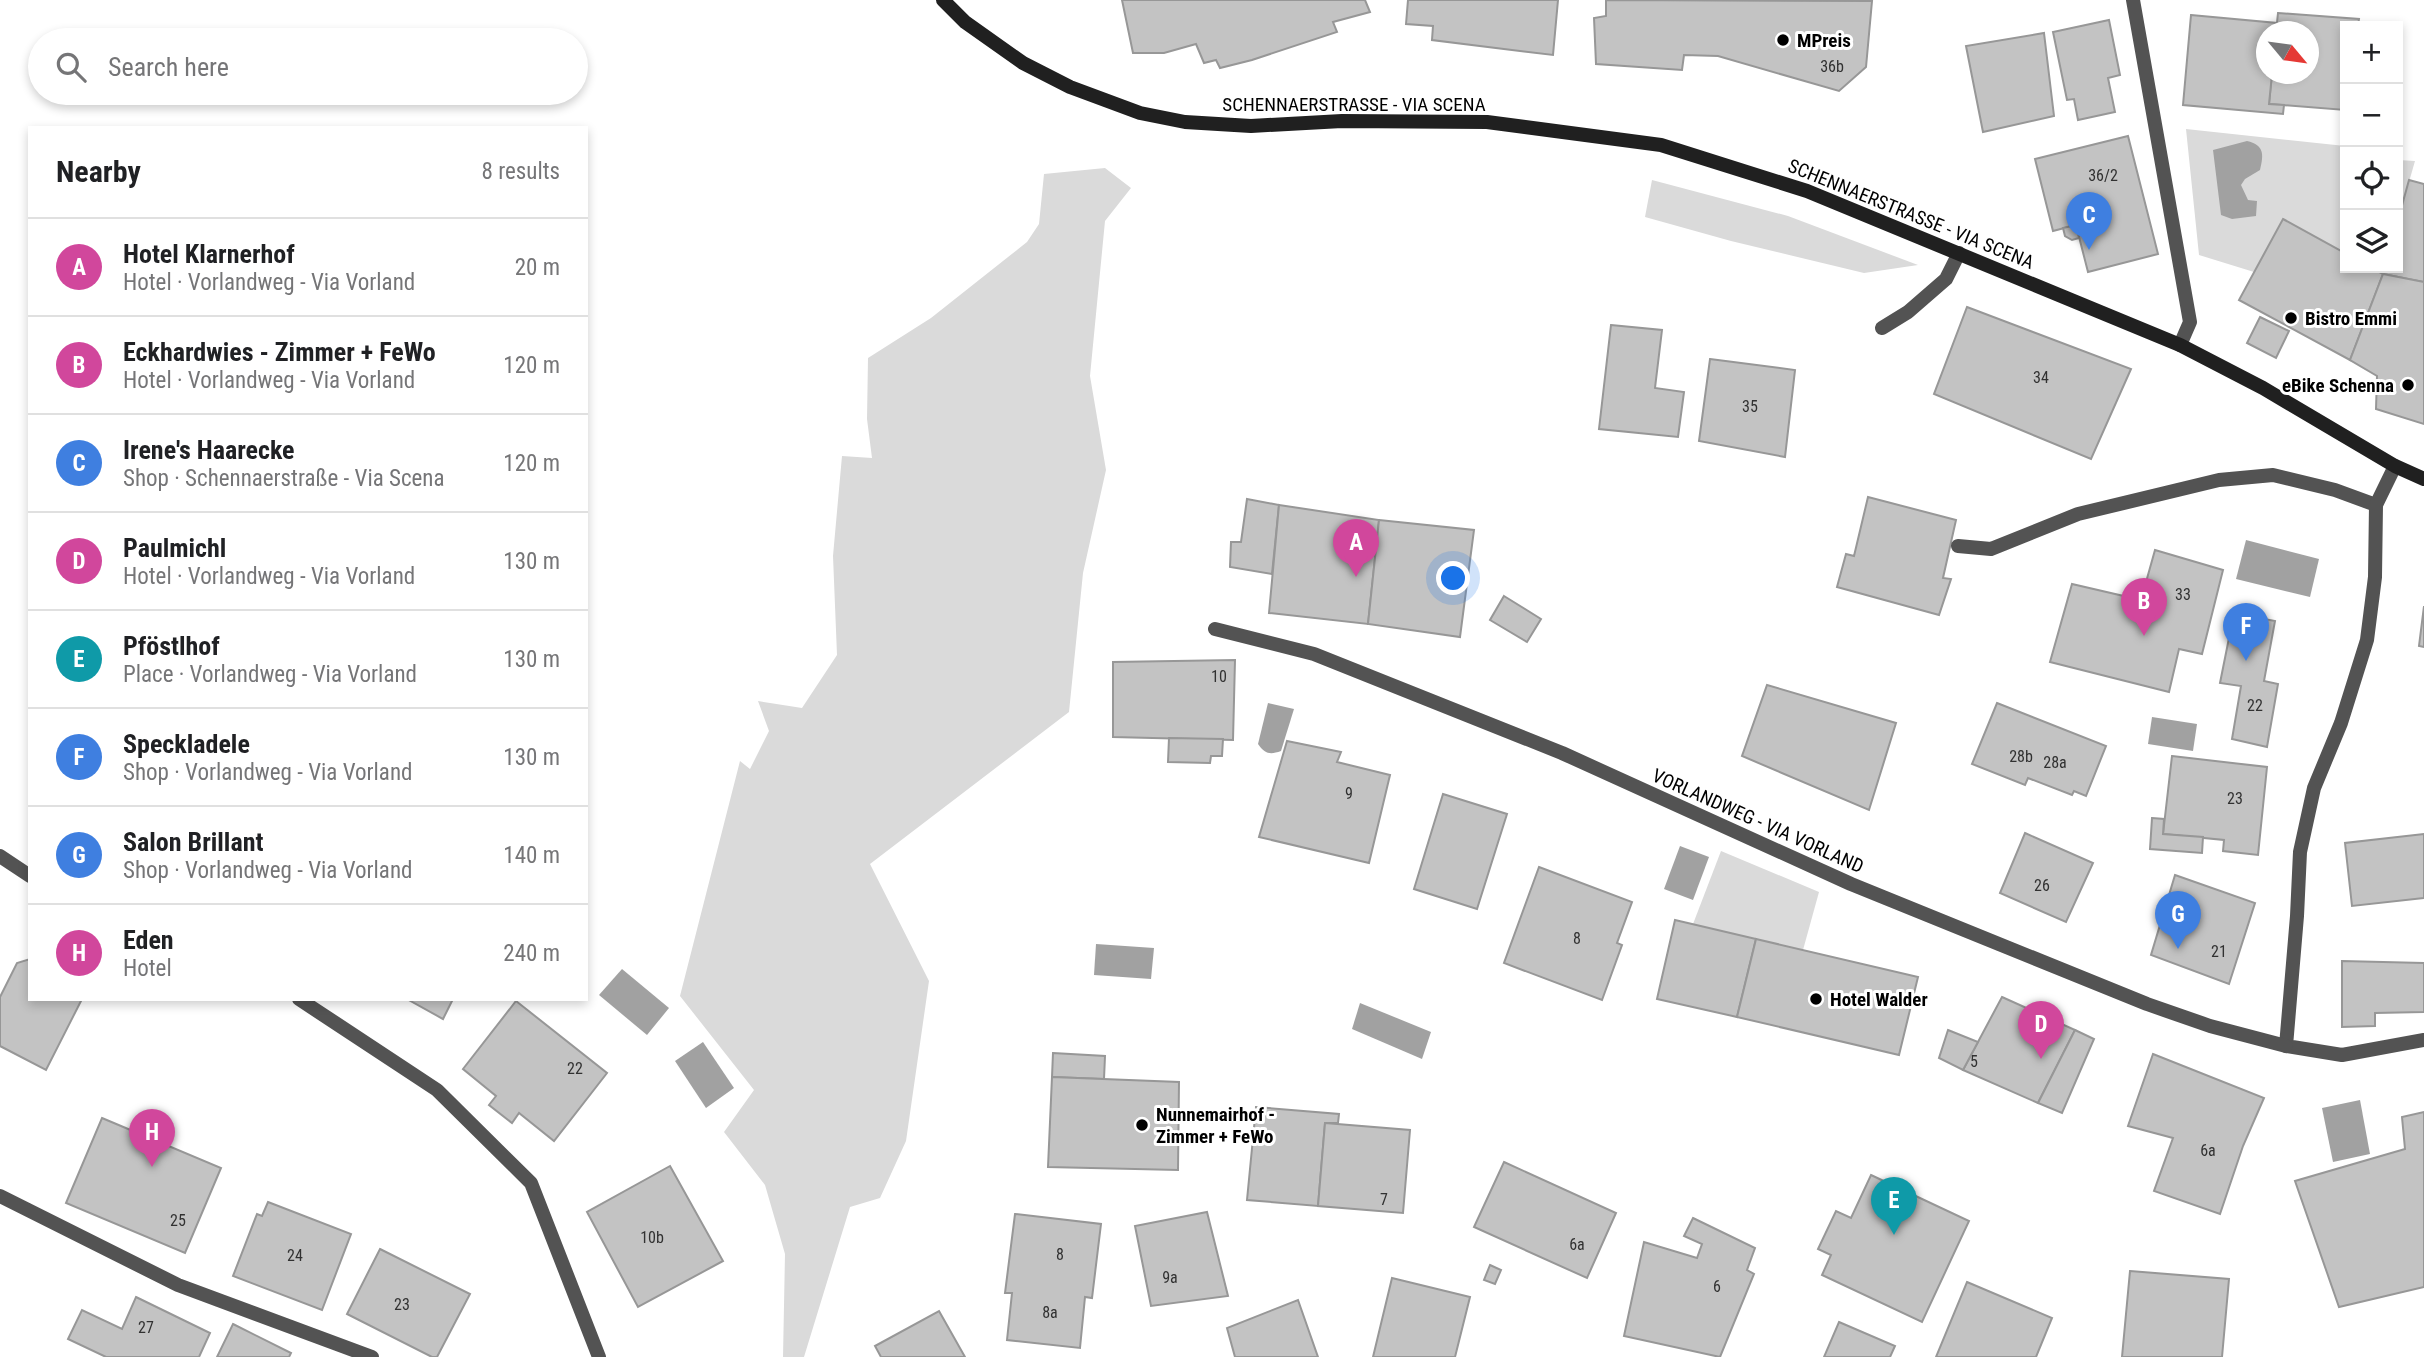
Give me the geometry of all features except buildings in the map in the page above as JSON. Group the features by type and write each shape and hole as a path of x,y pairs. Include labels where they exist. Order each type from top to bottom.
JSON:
{"street":[{"name":"SCHENNAERSTRASSE - VIA SCENA","path":"943,0 965,22 1023,63 1070,87 1140,113 1185,122 1251,125 1342,121 1487,122 1661,145 1807,191 2180,345 2263,388 2395,466 2424,480"},
{"path":"2133,0 2190,322 2180,345"},
{"path":"1882,328 1909,312 1946,279 1959,253"},
{"path":"2286,1046 2300,852 2314,788 2341,723 2367,640 2375,577 2376,505 2395,466"},
{"path":"1958,545 1991,549 2078,514 2219,480 2273,475 2335,490 2376,505"},
{"name":"VORLANDWEG - VIA VORLAND","path":"1215,629 1314,654 1562,753 1851,884 2147,1004 2210,1026 2286,1046 2342,1055 2424,1040"},
{"path":"0,856 28,875"},
{"path":"302,1001 437,1090 531,1184 599,1357"},
{"path":"0,1196 178,1285 372,1357"}],"shaded area":[{"path":"2186,129 2340,145 2340,250 2283,220 2254,272 2199,255"},
{"path":"2247,141 2257,145 2262,155 2260,170 2245,179 2241,185 2248,200 2257,201 2256,216 2232,219 2221,215 2213,150"},
{"path":"2403,160 2415,161 2403,203"},
{"path":"1105,168 1131,188 1105,221 1090,376 1106,470 1083,573 1069,712 870,864 929,981 906,1141 880,1198 850,1207 804,1357 783,1357 785,1254 765,1185 724,1132 754,1090 680,996 740,761 750,769 769,731 758,701 802,708 837,655 833,556 842,456 872,458 867,419 868,358 931,318 1027,242 1039,224 1044,174"},
{"path":"1652,180 1788,216 1918,265 1864,273 1645,217"},
{"path":"2246,540 2319,559 2310,597 2236,579"},
{"path":"1268,703 1294,709 1281,751 1274,753 1265,752 1258,744"},
{"path":"2152,717 2197,724 2193,751 2148,744"},
{"path":"1680,846 1709,857 1693,900 1664,889"},
{"path":"1721,851 1819,892 1803,950 1693,924"},
{"path":"1096,944 1154,948 1151,979 1094,975"},
{"path":"622,969 669,1008 647,1035 599,995"},
{"path":"1360,1003 1431,1032 1422,1059 1352,1029"},
{"path":"703,1042 734,1088 706,1108 675,1061"},
{"path":"2360,1100 2370,1154 2333,1162 2322,1108"}],"place":[{"name":"MPreis","path":"1783,40"},
{"name":"Irene's Haarecke","path":"2089,250"},
{"name":"Bistro Emmi","path":"2291,318"},
{"name":"eBike Schenna","path":"2408,385"},
{"name":"Hotel Klarnerhof","path":"1356,577"},
{"name":"Eckhardwies - Zimmer + FeWo","path":"2144,636"},
{"name":"Speckladele","path":"2246,661"},
{"name":"Salon Brillant","path":"2178,949"},
{"name":"Hotel Walder","path":"1816,999"},
{"name":"Paulmichl","path":"2041,1059"},
{"name":"Nunnemairhof - Zimmer + FeWo","path":"1142,1125"},
{"name":"Eden","path":"152,1167"},
{"name":"Pföstlhof","path":"1894,1235"}]}
